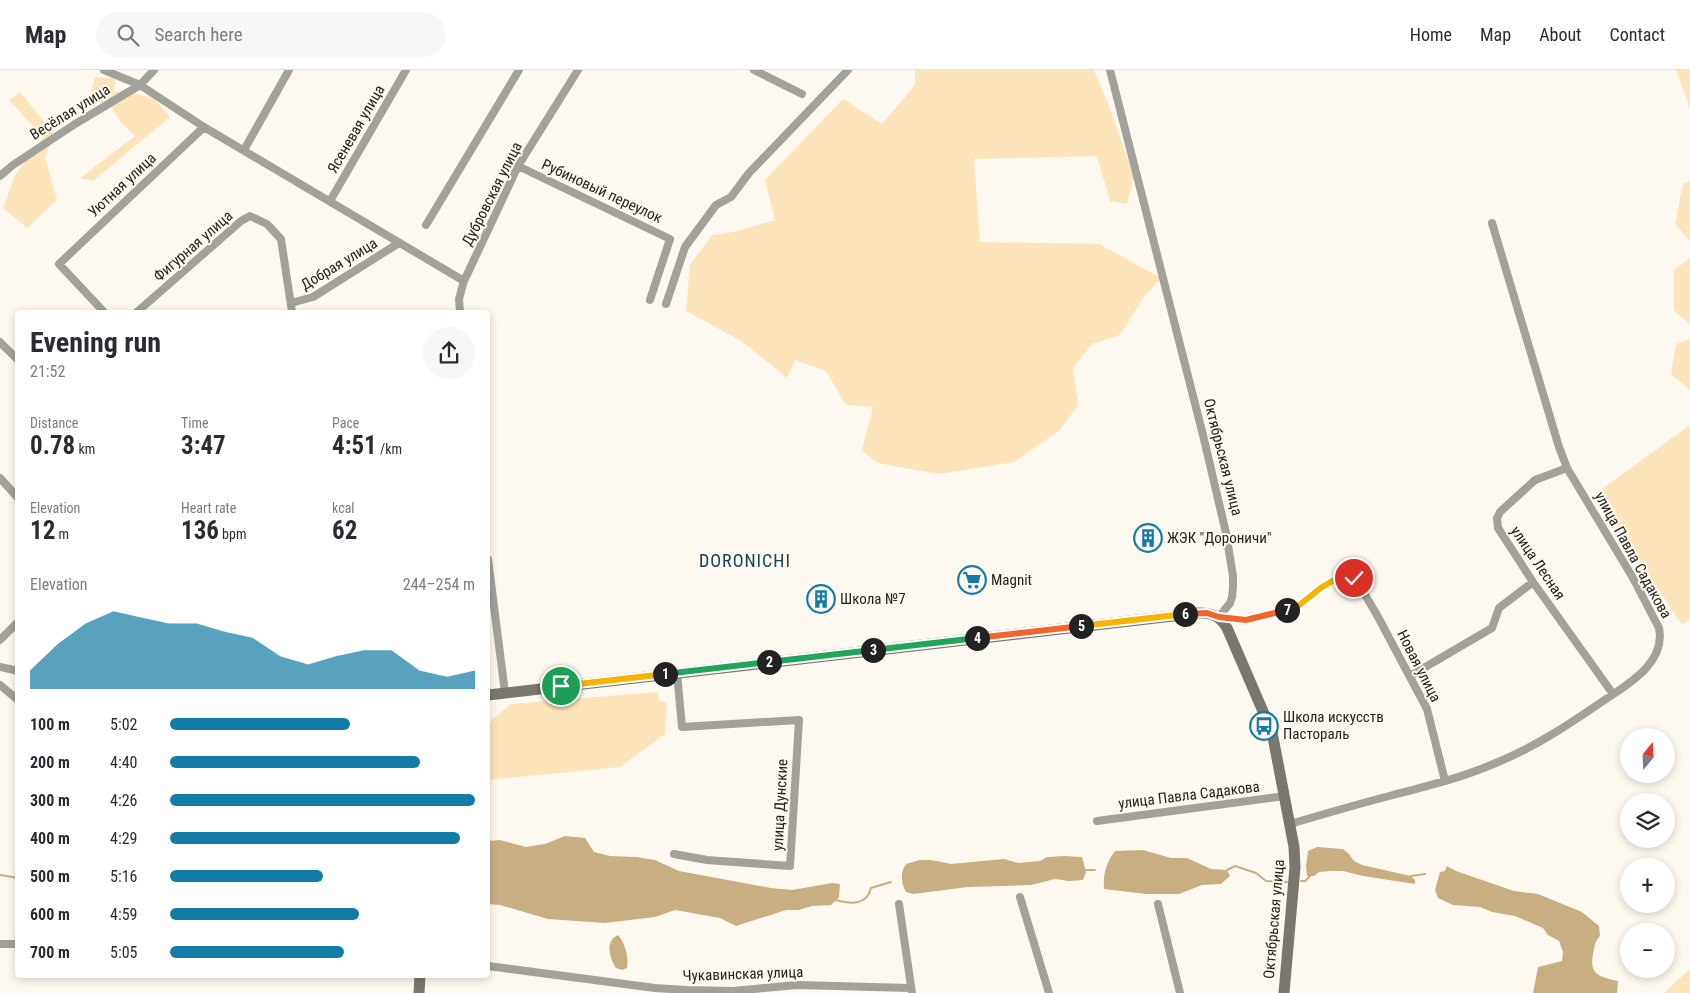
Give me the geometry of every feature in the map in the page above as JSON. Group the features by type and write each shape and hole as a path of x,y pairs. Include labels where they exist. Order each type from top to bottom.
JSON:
{"street":[{"path":"104,70 140,85 204,127 464,281"},
{"name":"Весёлая улица","path":"0,176 75,124 140,85 154,70"},
{"path":"244,150 290,70"},
{"name":"Ясеневая улица","path":"330,201 406,70"},
{"path":"426,225 519,70"},
{"name":"Дубровская улица","path":"460,310 459,299 464,281 518,166 578,70"},
{"path":"754,70 802,94"},
{"path":"666,304 685,247 716,205 731,197 750,173 847,70"},
{"name":"Октябрьская улица","path":"1110,70 1205,442 1226,533 1233,587 1230,603 1219,617 1227,628 1272,732 1290,824 1296,868 1284,993"},
{"name":"Уютная улица","path":"102,310 59,264 204,127"},
{"name":"Рубиновый переулок","path":"518,166 670,239 650,300"},
{"name":"Фигурная улица","path":"139,310 250,216 267,224 281,239 292,310"},
{"name":"улица Павла Садакова","path":"1290,824 1446,782 1498,762 1559,731 1644,670 1657,654 1661,637 1659,628 1633,578 1567,468 1559,447 1492,223"},
{"name":"Добрая улица","path":"291,304 313,298 399,243"},
{"path":"0,342 15,357"},
{"name":"улица Лесная","path":"1567,468 1535,480 1500,512 1497,518 1498,528 1533,582 1613,694"},
{"path":"0,478 15,495"},
{"name":"Новая улица","path":"1219,617 1246,620 1298,606 1322,587 1350,571 1377,615 1427,709 1446,782"},
{"path":"490,574 505,693"},
{"path":"1410,676 1492,628 1500,608 1533,582"},
{"path":"490,695 1199,613 1207,613 1219,617"},
{"path":"0,640 15,625"},
{"path":"0,667 15,670"},
{"name":"улица Дунские","path":"674,854 707,860 790,866 799,720 682,727 676,673"},
{"path":"0,685 15,698"},
{"name":"улица Павла Садакова","path":"1097,821 1284,796"},
{"path":"1020,897 1049,993"},
{"path":"899,904 911,990"},
{"path":"1158,904 1180,993"},
{"path":"0,944 15,944"},
{"name":"Чукавинская улица","path":"490,966 655,988 686,990 733,991 797,985 911,990"},
{"path":"419,993 420,978"}],"shaded area":[{"path":"915,70 1094,70 1134,176 1127,204 1110,201 1097,156 974,159 980,242 1099,244 1161,278 1143,298 1120,335 1092,344 1073,368 1078,405 1059,431 1014,462 938,474 878,463 862,451 873,407 846,405 826,371 795,360 787,378 743,342 686,311 690,265 712,235 733,232 775,220 765,180 843,99 882,124 915,85"},
{"path":"1676,70 1690,70 1690,109"},
{"path":"95,77 115,78 114,92 128,91 155,99 170,117 93,181 80,178 135,136 120,121 111,106 89,99"},
{"path":"20,92 54,134 45,157 57,200 27,228 3,208 15,175 43,137 9,100"},
{"path":"1690,181 1690,241 1675,224 1683,184"},
{"path":"1690,258 1690,325 1674,310 1674,270"},
{"path":"1690,339 1690,390 1671,374 1676,344"},
{"path":"1690,425 1690,619 1682,625 1595,494"},
{"path":"657,692 660,701 667,703 665,734 620,767 490,780 490,723 511,704"},
{"path":"565,836 585,838 594,852 610,856 655,860 679,871 771,888 792,890 832,883 840,884 839,897 831,905 786,910 736,926 720,918 675,910 655,917 605,923 548,919 500,905 490,904 490,841 500,840 526,847 545,844"},
{"path":"1317,847 1343,849 1354,861 1362,865 1411,876 1415,880 1415,884 1343,871 1319,872 1314,876 1307,876 1308,851"},
{"path":"1143,850 1171,858 1187,858 1211,869 1227,870 1230,876 1221,884 1202,885 1179,894 1146,894 1104,889 1106,869 1115,851"},
{"path":"1047,857 1082,857 1086,872 1083,880 1055,879 1031,885 968,887 913,894 906,892 902,881 902,874 906,864 920,860 951,864 1004,859 1018,863 1040,861"},
{"path":"1447,866 1456,871 1514,891 1538,894 1582,912 1599,926 1600,936 1595,944 1592,961 1594,971 1601,976 1618,981 1617,993 1533,993 1538,967 1562,961 1563,952 1559,941 1548,935 1543,928 1515,916 1492,912 1480,907 1453,905 1438,898 1435,890 1440,872 1445,871"},
{"path":"618,935 626,950 627,968 622,970 616,968 610,950 611,941"},
{"path":"1690,969 1690,993 1664,993 1666,991"}],"waterway":[{"path":"1227,870 1235,866 1256,873 1266,881 1288,882"},
{"path":"1085,870 1095,870"},
{"path":"1411,876 1425,874"},
{"path":"0,875 15,878"},
{"path":"1301,881 1305,881 1310,876"},
{"path":"836,900 852,903 862,901 869,894 871,888 891,882"}],"place":[{"name":"ЖЭК \"Дороничи\"","path":"1148,538"},
{"name":"Magnit","path":"972,580"},
{"name":"Школа №7","path":"821,599"},
{"name":"Школа искусств Пастораль","path":"1264,726"}],"district":[{"name":"DORONICHI","path":"745,560"}],"route":[{"path":"561,686 1199,613 1246,620 1298,606 1322,587 1350,571 1354,578"}]}
